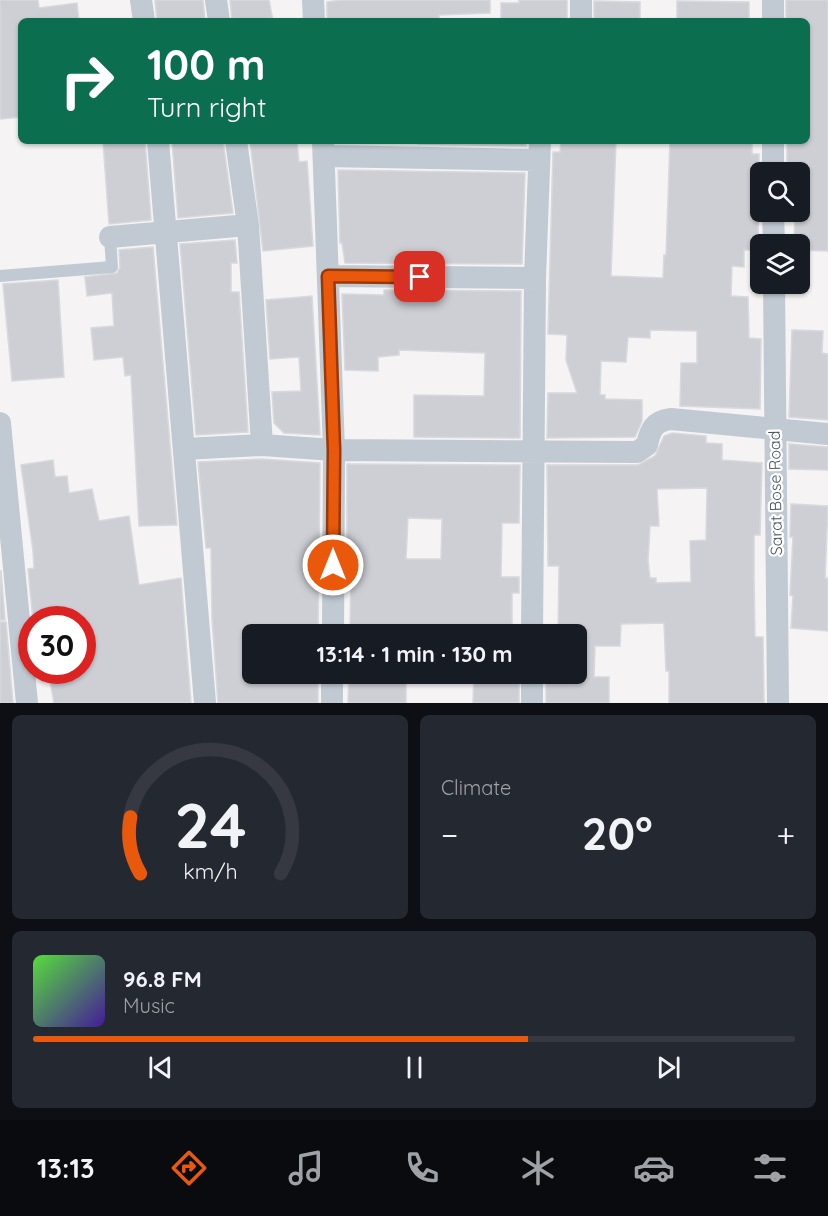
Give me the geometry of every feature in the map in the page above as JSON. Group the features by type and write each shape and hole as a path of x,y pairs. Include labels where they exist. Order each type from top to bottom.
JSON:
{"street":[{"path":"141,0 144,18"},
{"path":"216,0 219,18"},
{"path":"313,0 314,18"},
{"path":"581,0 581,18"},
{"path":"773,0 773,18"},
{"path":"158,144 205,703"},
{"path":"236,144 248,225 262,445"},
{"path":"773,144 773,162"},
{"path":"333,624 334,450 324,148 540,151 535,278 532,624"},
{"path":"111,237 248,225"},
{"path":"328,276 535,278"},
{"name":"Sarat Bose Road","path":"774,294 778,703"},
{"path":"184,449 262,445 334,450 640,451 647,445 651,428 670,419 828,434"},
{"path":"0,423 27,703"},
{"path":"332,703 333,684"},
{"path":"532,684 532,703"}],"lane":[{"path":"0,276 112,267 111,237"}],"building":[{"path":"0,0 38,0 39,8 77,3 79,18 18,18 18,117 0,119"},
{"path":"155,0 203,0 205,18 157,18"},
{"path":"230,0 269,0 272,18 232,18"},
{"path":"342,0 490,0 490,13 439,15 439,18 327,18 327,2"},
{"path":"519,0 567,0 567,18 501,18 501,3 519,3"},
{"path":"786,0 828,0 828,251 810,250 810,234 794,234 795,222 810,222 810,162 787,162 787,144 810,144 810,18 786,18"},
{"path":"594,1 640,2 640,18 594,18"},
{"path":"677,1 749,2 749,18 677,18"},
{"path":"103,144 145,144 151,220 109,224"},
{"path":"172,144 223,144 233,213 178,218"},
{"path":"250,144 297,144 299,162 307,161 313,246 263,251"},
{"path":"418,144 526,144 526,146"},
{"path":"561,144 616,144 611,276 663,278 664,255 666,255 670,144 752,144 752,154 759,154 759,162 750,162 750,222 758,222 758,234 750,234 750,250 744,250 744,267 732,266 731,296 748,297 749,338 761,339 760,409 680,406 681,363 697,363 697,331 650,330 650,338 628,337 626,362 601,361 600,395 605,395 605,399 642,400 642,421 635,437 547,438 548,393 577,393 566,360 567,335 548,334 553,152 560,152"},
{"path":"338,170 525,173 522,264 345,263 342,243 340,243"},
{"path":"235,240 237,263 231,263 231,292 239,292 248,432 196,435 180,244"},
{"path":"153,247 177,525 139,526 131,375 125,376 123,357 94,360 91,328 114,326 112,293 87,296 85,277 117,273 120,267 119,250"},
{"path":"58,280 64,377 12,381 3,284"},
{"path":"384,290 521,291 520,438 414,437 414,395 484,396 485,353 399,350 399,355 378,357 378,371 345,370 342,294 384,295"},
{"path":"312,296 320,435 284,433 274,423 272,392 301,391 299,357 270,359 266,300"},
{"path":"792,330 823,331 822,353 828,354 828,420 789,417"},
{"path":"672,433 706,436 706,443 722,444 722,460 762,463 760,535 754,535 754,577 755,637 763,637 764,703 669,703 669,671 666,671 664,623 621,624 620,646 595,646 594,677 609,677 609,703 546,703 546,684 587,684 587,624 558,624 559,566 548,566 547,465 638,465 655,456 664,436","holes":["707,488 706,540 690,541 691,582 656,583 656,578 650,578 648,560 650,526 659,526 657,489"]},
{"path":"789,444 828,447 828,470 789,469"},
{"path":"262,459 320,463 318,624 242,624 242,684 318,684 318,703 218,703 212,619 211,548 206,548 198,462"},
{"path":"53,460 55,477 67,476 69,493 92,489 99,521 129,516 139,585 181,578 191,703 54,703 51,684 96,684 96,606 32,606 28,569 34,568 33,551 21,465"},
{"path":"347,464 520,465 519,523 502,523 501,577 519,577 519,593 512,593 512,624 350,624 351,577 347,577","holes":["408,518 442,519 441,559 406,559"]},
{"path":"791,504 828,506 825,578 828,578 828,631 791,628 793,537 790,537"},
{"path":"1,571 5,620 0,620"},
{"path":"0,622 6,622 13,703 0,703"},
{"path":"349,684 406,684 406,703 348,703"},
{"path":"474,684 519,684 519,703 473,703"}],"route":[{"path":"333,565 334,450 328,276 420,277"}]}
